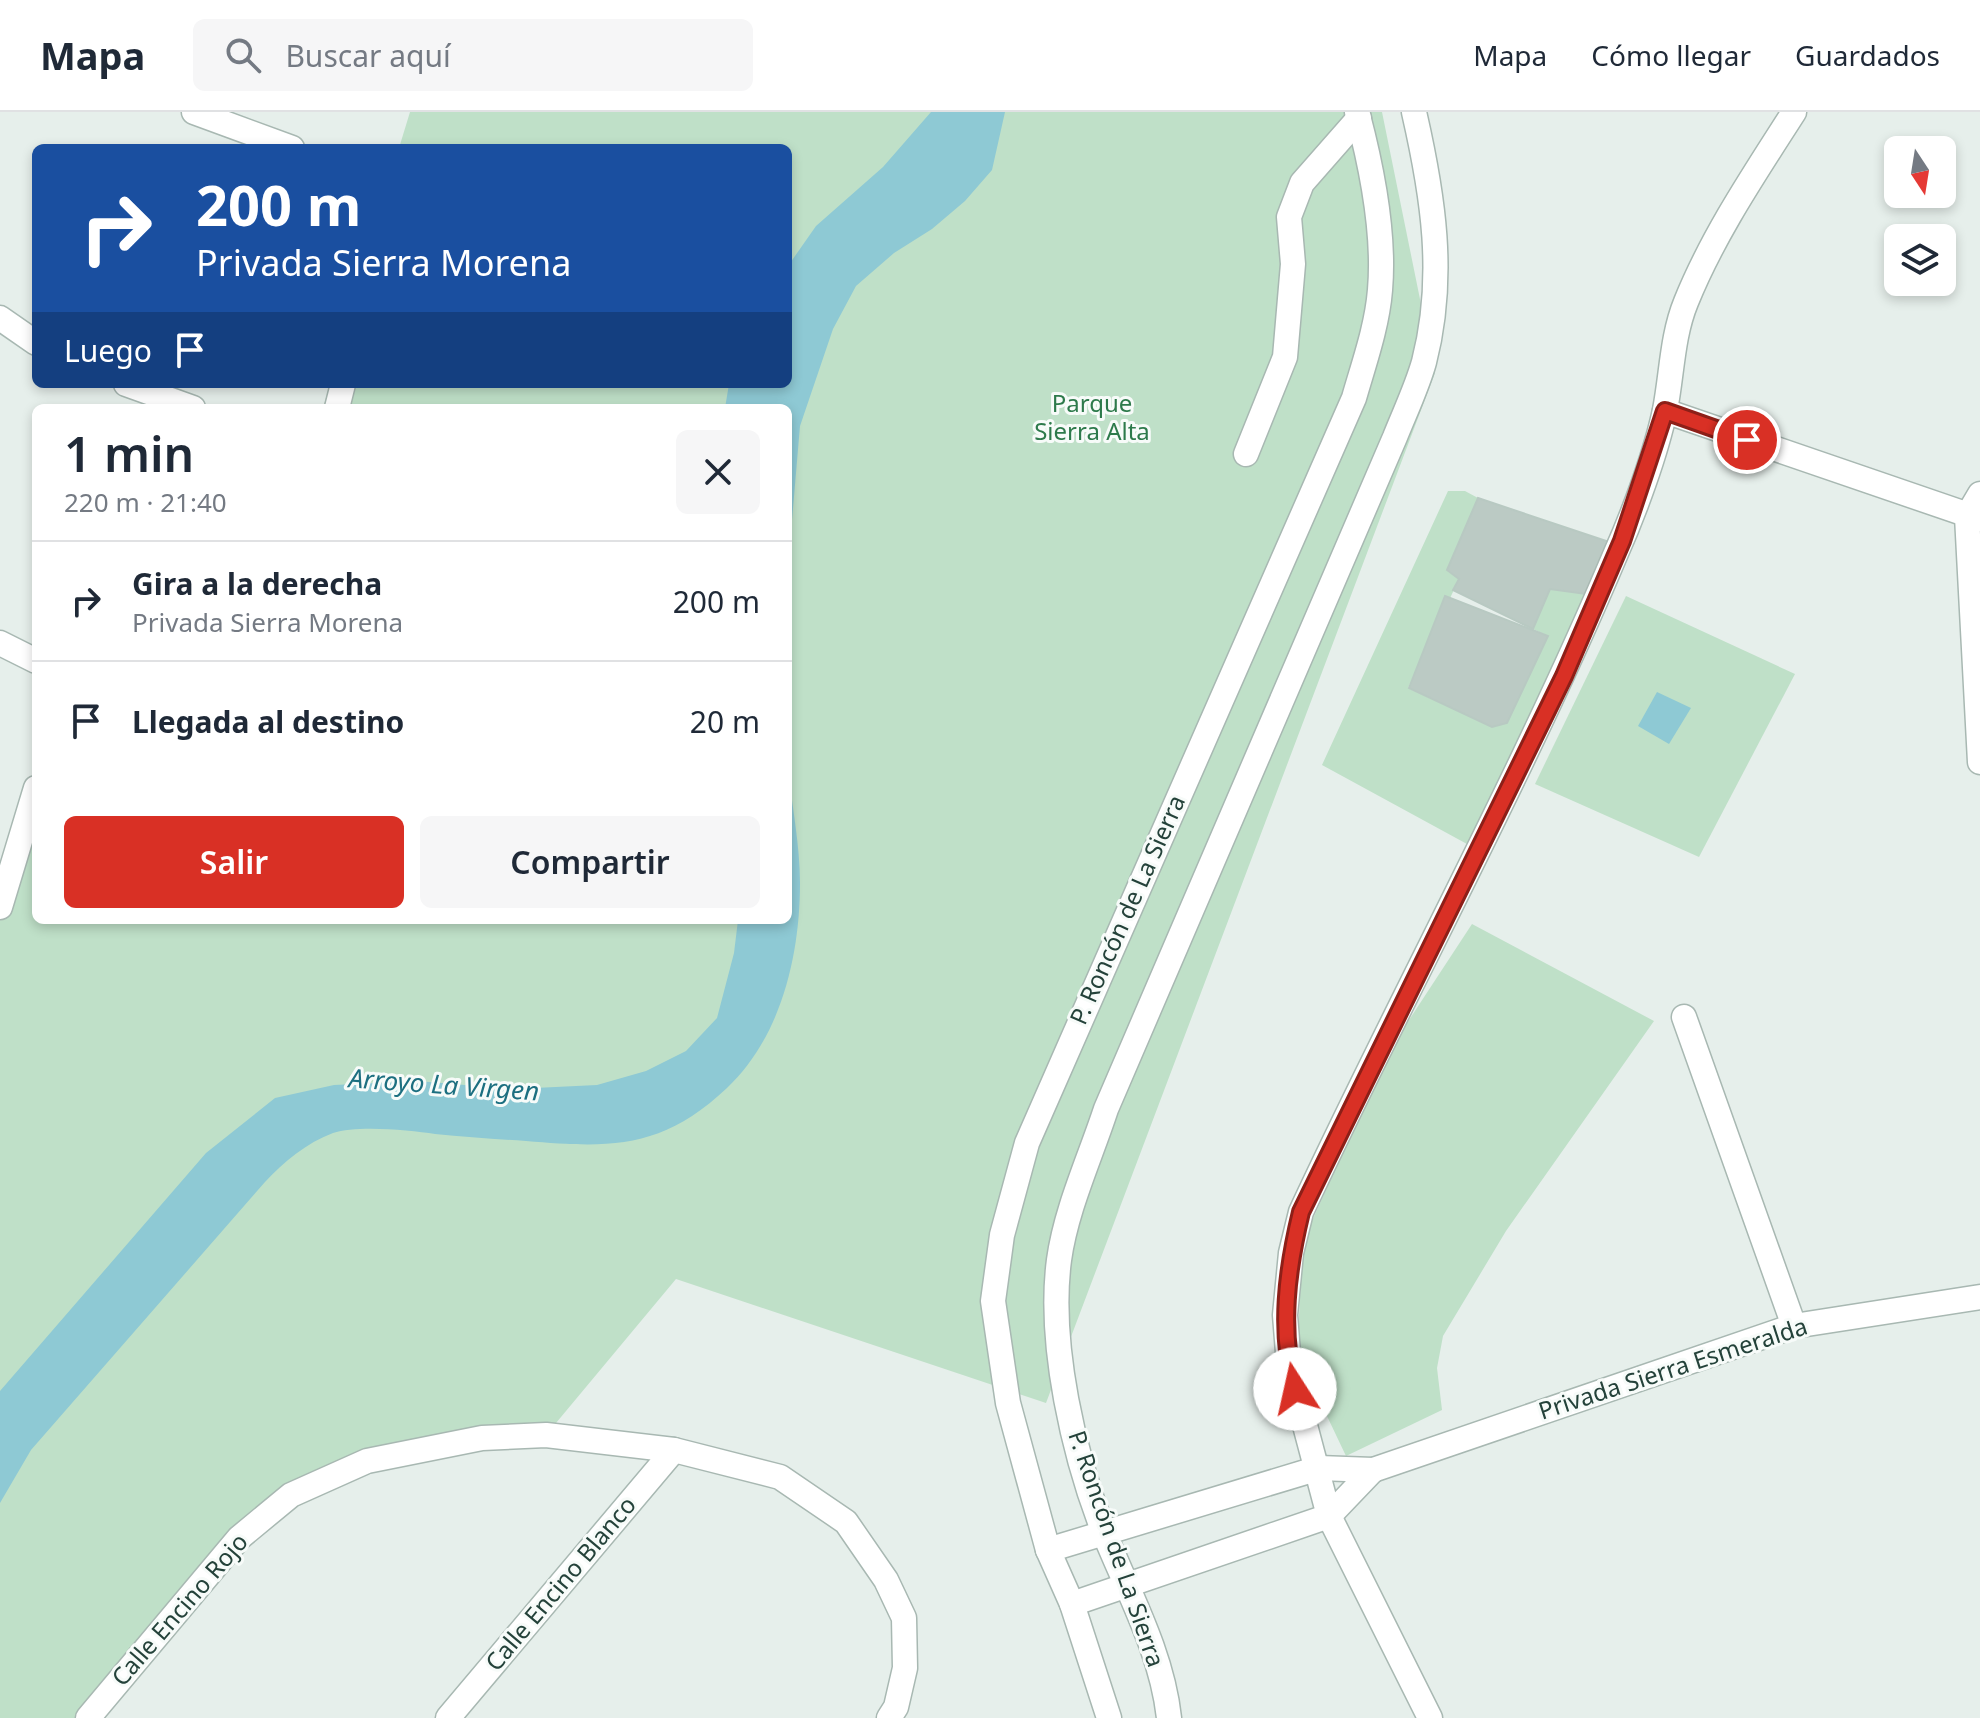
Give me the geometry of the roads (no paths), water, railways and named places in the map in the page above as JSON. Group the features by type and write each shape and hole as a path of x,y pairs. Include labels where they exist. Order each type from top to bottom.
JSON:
{"street":[{"path":"194,112 281,144"},
{"name":"P. Roncón de La Sierra","path":"1169,1718 1167,1697 1130,1585 1105,1534 1064,1395 1057,1318 1059,1260 1069,1217 1106,1109 1389,451 1423,364 1434,306 1435,221 1429,172 1414,112"},
{"path":"1430,1718 1329,1516 1319,1468 1289,1365 1285,1315 1291,1253 1301,1212 1564,676 1622,541 1665,411 1673,352 1685,304 1751,180 1794,112"},
{"path":"1246,454 1285,357 1293,264 1289,217 1302,183 1358,115"},
{"name":"P. Roncón de La Sierra","path":"1109,1718 1072,1604 1048,1550 1008,1403 993,1301 1002,1235 1027,1143 1354,398 1373,333 1380,289 1375,198 1358,115"},
{"path":"0,318 32,340"},
{"path":"137,388 182,404"},
{"path":"1665,411 1974,517"},
{"path":"1980,494 1974,517 1980,762"},
{"path":"0,643 32,659"},
{"path":"0,907 32,801"},
{"path":"1684,1017 1794,1326"},
{"name":"Privada Sierra Esmeralda","path":"1048,1550 1319,1468 1373,1470 1794,1326 1980,1297"},
{"name":"Calle Encino Rojo","path":"88,1718 239,1538 291,1495 367,1461 482,1438 546,1435 674,1450 780,1477 846,1522 886,1580 904,1618 905,1668 896,1707 889,1718"},
{"name":"Calle Encino Blanco","path":"448,1718 674,1450"},
{"name":"Privada Sierra Esmeralda","path":"1329,1516 1373,1470"},
{"path":"1072,1604 1329,1516"}],"water":[{"path":"931,112 1005,112 992,170 965,201 932,229 894,253 856,286 833,329 800,426 792,520 792,404 726,404 728,388 792,388 792,260 816,226 883,167"},
{"path":"1657,692 1691,708 1669,744 1638,726"},
{"name":"Arroyo La Virgen","path":"792,801 800,883 791,966 784,994 761,1045 746,1068 727,1088 703,1108 657,1134 609,1144 369,1129 333,1133 314,1142 288,1160 265,1182 31,1450 0,1503 0,1391 206,1153 275,1098 334,1085 417,1081 514,1089 597,1085 646,1071 686,1051 717,1018 734,953 738,924 792,924"}],"park label":[{"name":"Parque Sierra Alta","path":"1092,418"}]}
